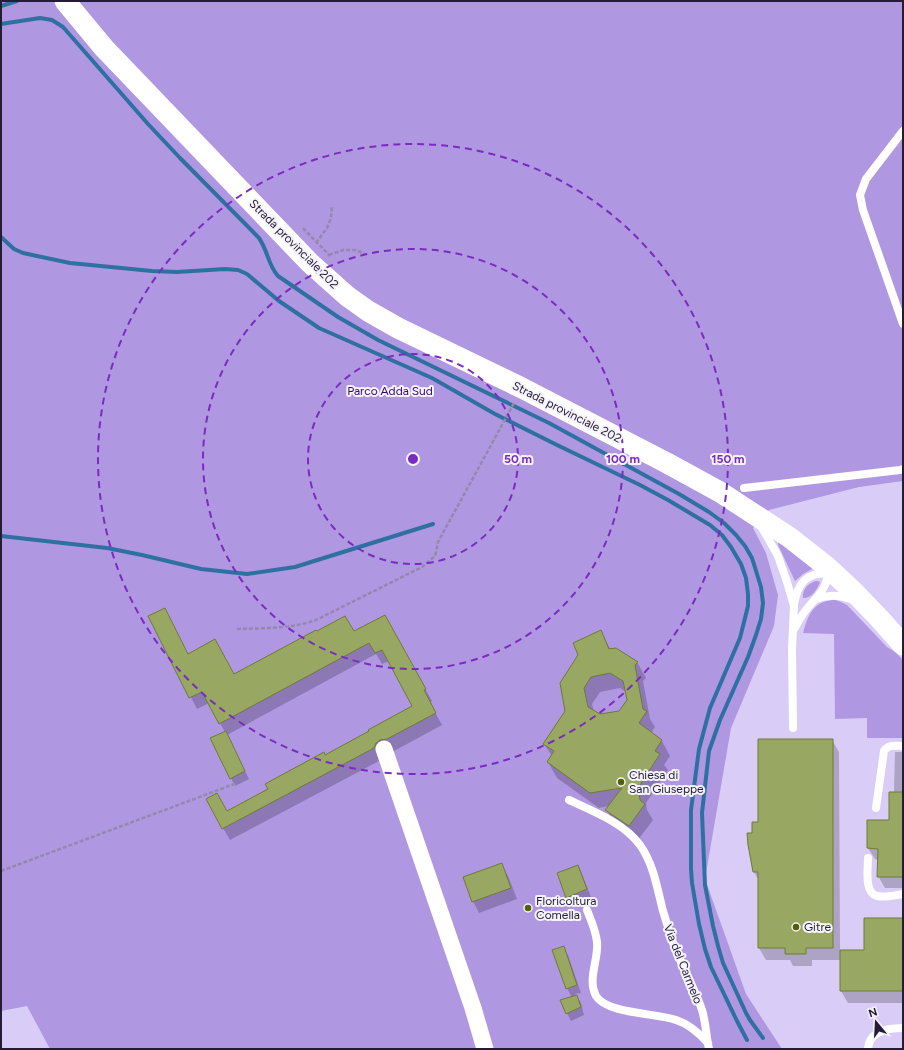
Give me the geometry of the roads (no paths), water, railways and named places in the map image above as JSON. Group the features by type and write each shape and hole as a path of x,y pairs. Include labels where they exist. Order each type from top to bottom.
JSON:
{"street":[{"name":"Strada provinciale 202","path":"65,1 104,48 310,253 347,296 368,311 398,328 522,388 720,492 789,537 830,571 869,607 903,645"},
{"path":"384,749 473,1008 484,1049"}],"lane":[{"path":"903,131 866,179 860,195 863,210 903,324"},
{"path":"744,488 903,469"},
{"path":"750,511 773,547 788,582 794,606 792,650 793,728"},
{"path":"794,606 798,590 804,580 813,574 830,571 821,592 816,600 804,612 794,630"},
{"path":"816,600 829,595 837,595 846,597 869,607"},
{"path":"876,808 884,751 890,746 903,746"},
{"name":"Via del Carmelo","path":"569,800 602,815 632,836 647,856 656,879 672,941 702,1010 708,1046"},
{"path":"868,858 868,884 871,893 882,897 903,894"},
{"path":"587,910 597,941 593,982 594,989 601,1002 619,1009 677,1020 696,1030 708,1046"},
{"path":"868,1049 872,1038 880,1031 893,1028 903,1028"}],"waterway":[{"path":"1,6 17,1"},
{"path":"1,24 40,18 52,20 63,27 148,124 259,238 272,267 278,276 338,317 378,340 549,423 679,494 724,523 745,546 752,558 761,587 763,603 761,619 748,657 720,720 709,751 702,813 705,885 718,946 723,963 746,1013 763,1038"},
{"path":"1,237 14,249 23,253 70,263 152,271 177,272 225,269 238,270 247,274 279,301 319,328 432,378 495,414 668,500 710,525 722,535 741,564 746,578 748,606 740,638 710,708 699,749 691,810 691,869 699,924 705,949 711,967 747,1040"},
{"path":"1,536 107,548 201,569 247,574 295,567 433,524"}],"place":[{"name":"Chiesa di San Giuseppe","path":"621,782"},
{"name":"Floricoltura Comella","path":"528,908"},
{"name":"Gitre","path":"796,927"}],"park label":[{"name":"Parco Adda Sud","path":"390,391"}]}
